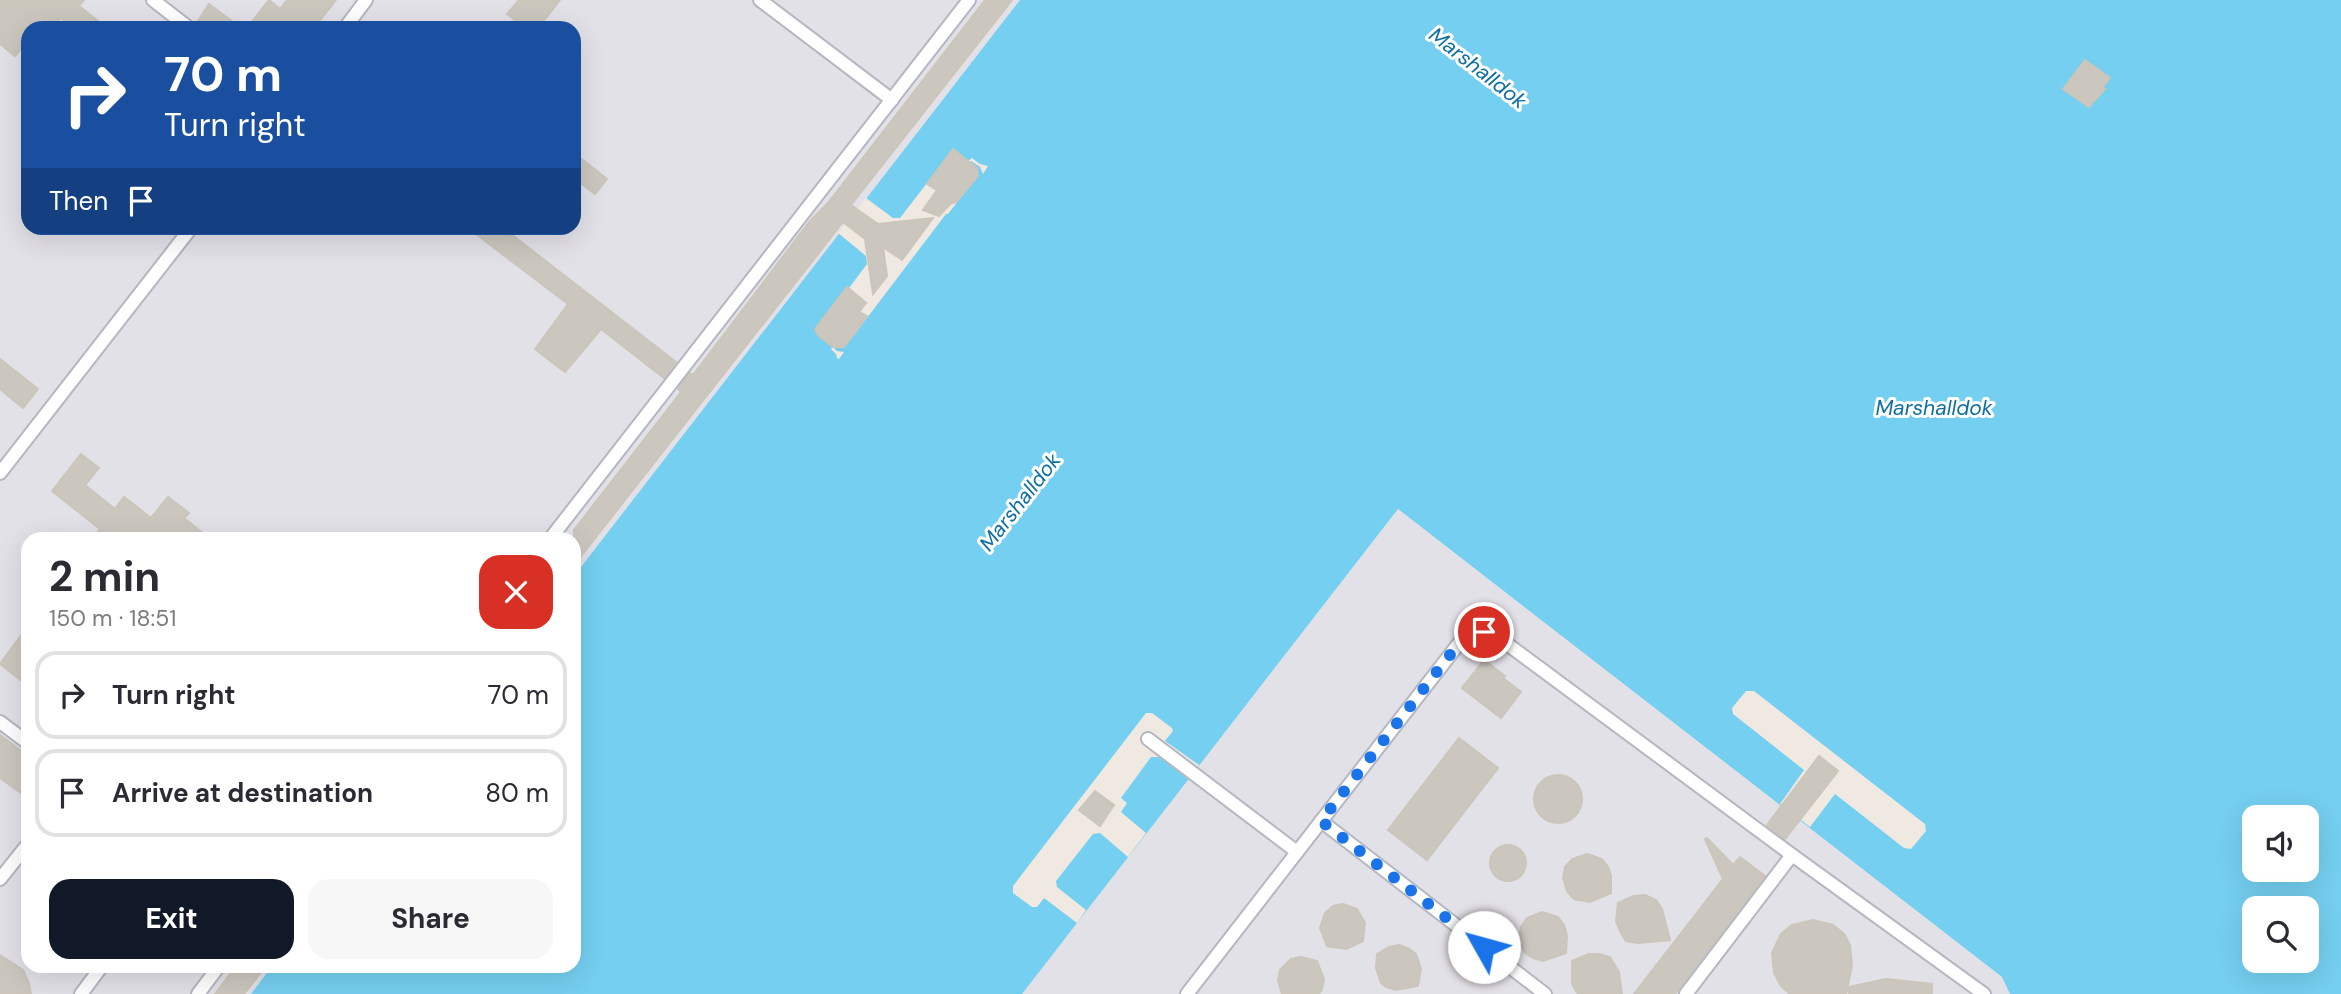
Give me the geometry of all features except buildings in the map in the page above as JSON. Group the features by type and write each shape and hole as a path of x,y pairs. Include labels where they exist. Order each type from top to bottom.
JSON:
{"lane":[{"path":"153,0 180,21"},
{"path":"350,21 366,0"},
{"path":"760,0 892,100"},
{"path":"555,532 969,0"},
{"path":"0,473 186,235"},
{"path":"1187,994 1460,642 1471,634 1484,632 1495,635 1984,994"},
{"path":"0,722 21,738"},
{"path":"1148,739 1297,852"},
{"path":"1321,821 1545,994"},
{"path":"0,879 21,853"},
{"path":"1686,994 1792,855"},
{"path":"80,994 96,973"},
{"path":"198,994 214,973"}],"shaded area":[{"path":"0,0 1020,0 581,567 581,532 21,532 21,973 267,973 251,994 0,994"},
{"path":"1398,509 2003,978 2010,994 1022,994"}],"water":[{"name":"Marshalldok","path":"1020,0 2341,0 2341,994 2010,994 2002,977 1398,509 1022,994 251,994 267,973 581,973 581,567"}],"pier":[{"path":"955,151 968,161 972,158 988,166 983,174 980,167 971,161 977,168 978,176 851,339 844,347 834,348 844,352 837,358 831,349 833,347 817,326 867,264 866,256 838,233 866,198 893,218 900,218 951,152"},
{"path":"1746,691 1754,691 1925,824 1926,831 1911,849 1904,848 1835,794 1810,827 1780,804 1804,770 1733,714 1732,708"},
{"path":"1146,713 1152,713 1172,728 1173,731 1165,741 1199,765 1188,779 1159,757 1151,757 1121,798 1127,803 1121,812 1146,833 1128,857 1100,833 1093,834 1056,881 1057,887 1086,910 1077,923 1044,898 1037,907 1032,907 1013,893 1013,886"}],"route":[{"path":"1484,632 1471,634 1460,642 1321,821 1484,947"}]}
